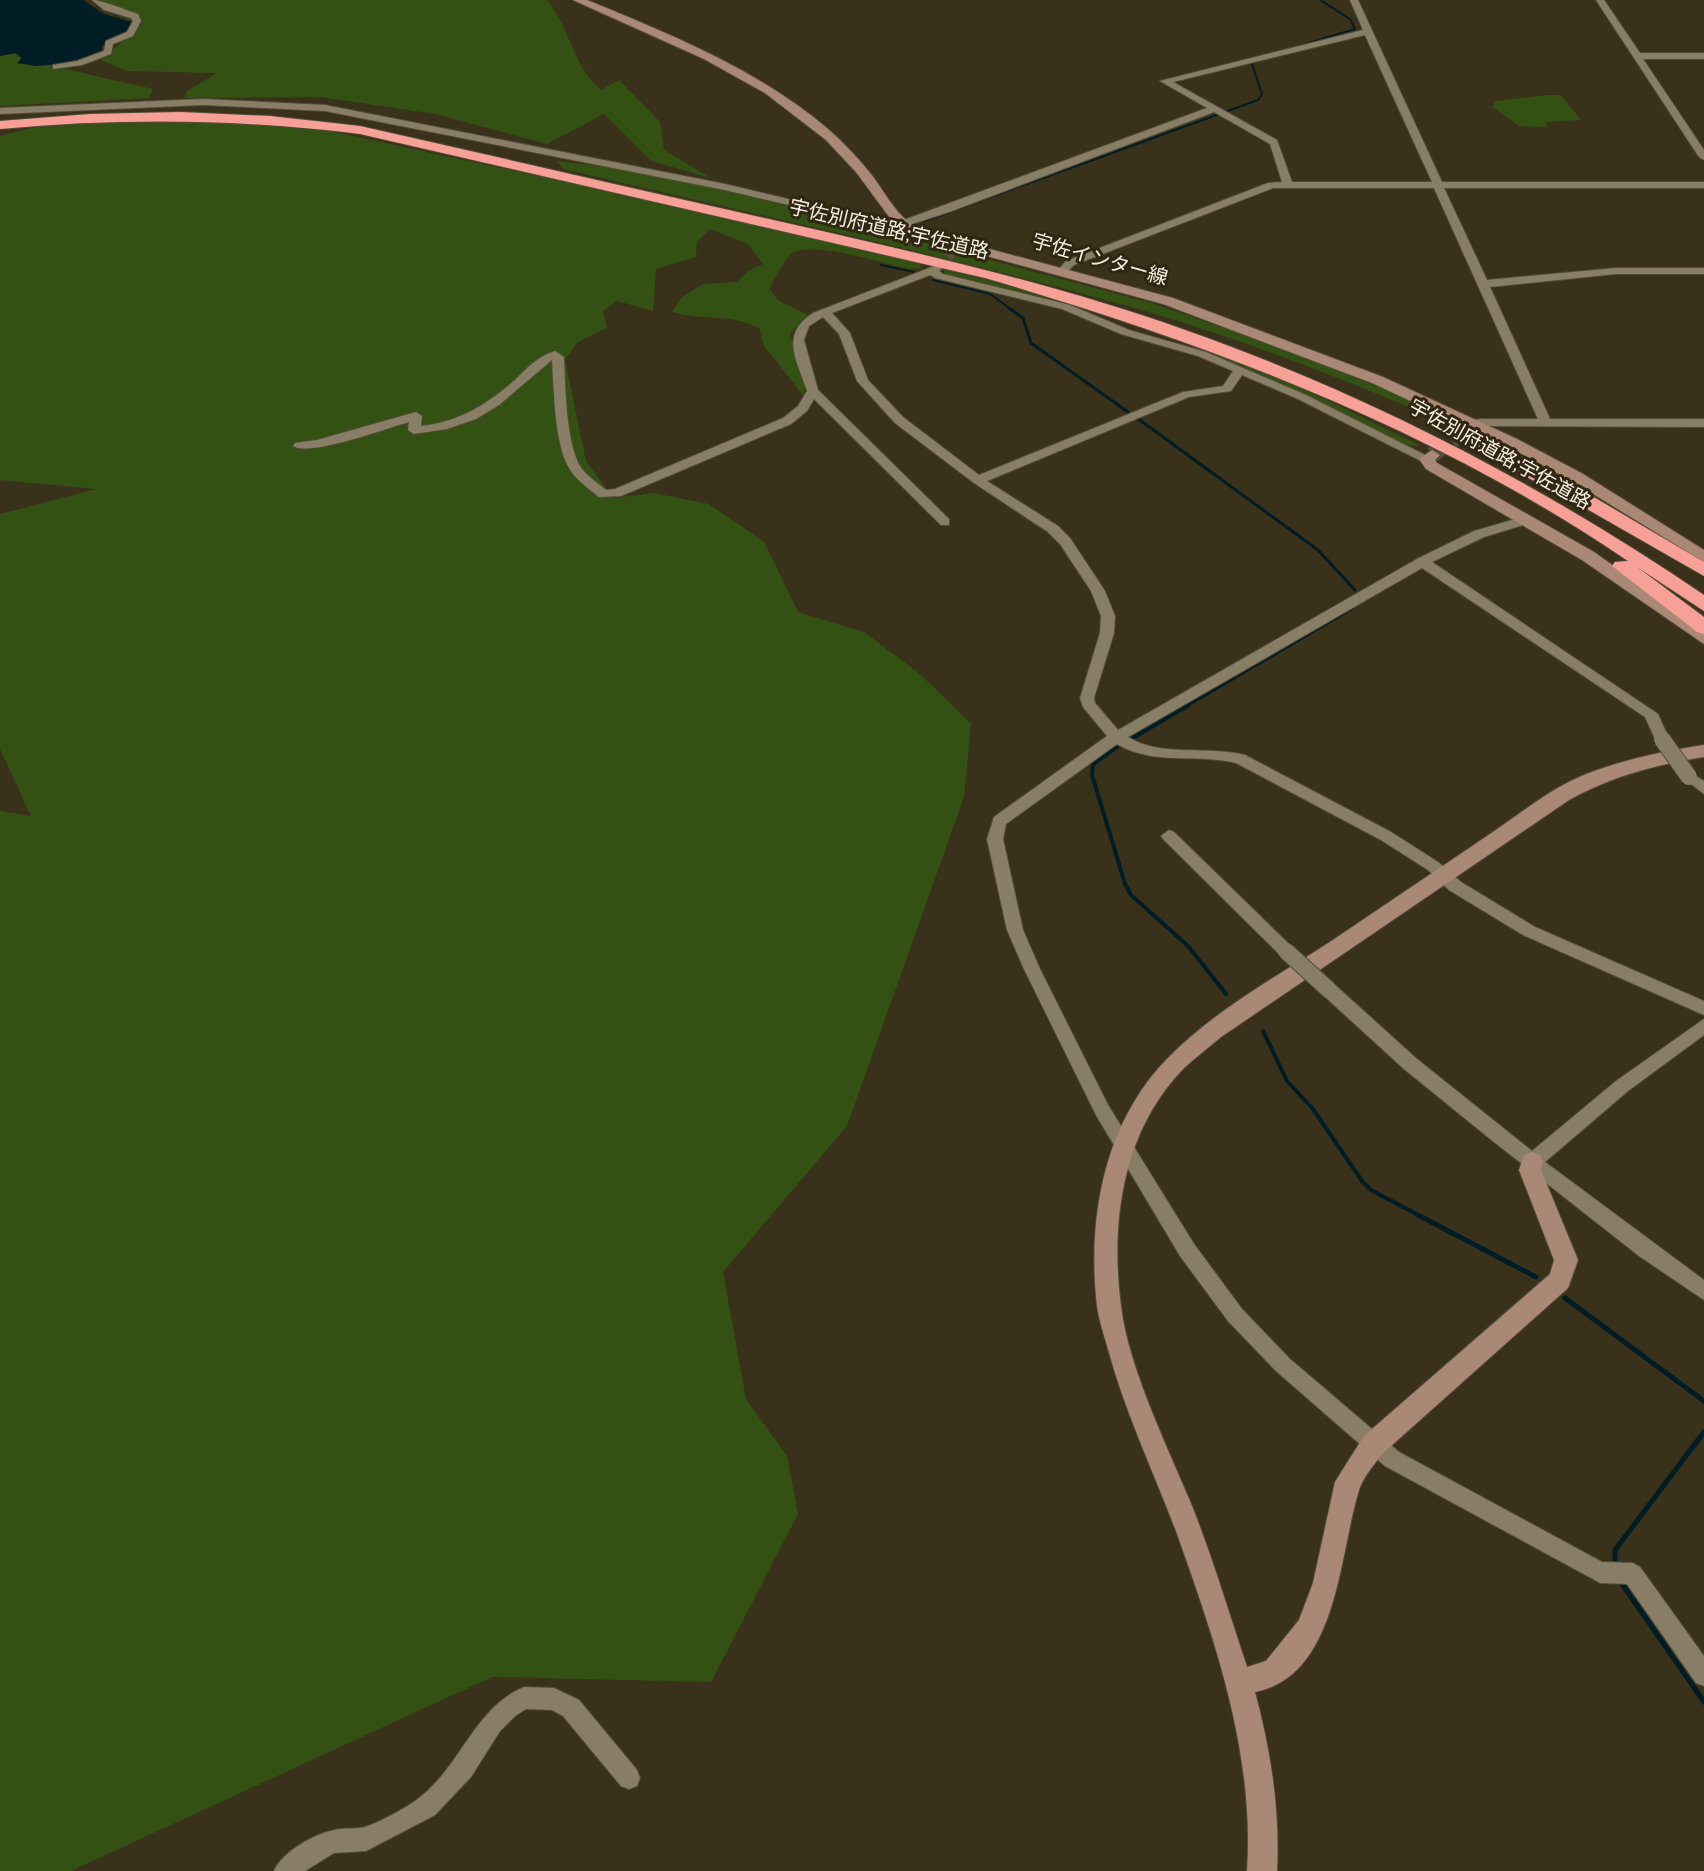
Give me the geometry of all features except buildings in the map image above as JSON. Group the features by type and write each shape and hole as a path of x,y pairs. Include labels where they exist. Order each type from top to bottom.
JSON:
{"highway":[{"name":"宇佐別府道路;宇佐道路","path":"0,125 48,120 196,116 282,120 360,130 989,274 1153,322 1275,368 1428,450 1561,510 1704,604"},
{"path":"1056,293 1208,335 1280,360 1414,415 1562,487 1704,570"},
{"path":"1428,450 1444,453 1518,495 1575,532 1704,627"}],"main road":[{"path":"578,0 691,47 779,98 823,131 848,156 902,224"},
{"name":"宇佐インター線","path":"902,224 956,247 1064,269 1255,332 1472,427 1609,494 1704,557"},
{"path":"1428,450 1431,466 1588,556 1704,638"},
{"path":"1262,1871 1264,1802 1259,1762 1239,1682 1189,1532 1129,1381 1109,1308 1106,1231 1109,1196 1124,1144 1148,1098 1176,1063 1214,1031 1443,875 1562,795 1592,779 1649,760 1704,751"},
{"path":"1239,1682 1276,1671 1299,1646 1310,1628 1326,1583 1348,1482 1373,1445 1560,1280 1566,1260 1530,1170 1532,1162"}],"street":[{"path":"56,67 105,55 109,43 134,30 135,16 107,8 96,0"},
{"path":"1354,0 1546,423"},
{"path":"1600,0 1704,157"},
{"path":"1288,184 1274,142 1165,81 1369,31"},
{"path":"1637,56 1704,56"},
{"path":"0,111 126,102 325,108 725,187 873,223 902,224 1214,109"},
{"path":"1064,269 1070,263 1265,186 1704,185"},
{"path":"945,522 813,391 797,337 803,325 825,312 935,270 964,282 1066,307 1125,332 1202,354 1428,450"},
{"path":"1483,284 1616,271 1704,271"},
{"path":"825,312 844,333 863,381 879,400 910,429 978,480 1053,529 1098,591 1108,616 1107,633 1087,698 1088,704 1116,737 1148,752 1220,753 1240,759 1386,836 1529,931 1704,1008"},
{"path":"299,446 318,444 416,416 414,430 471,420 543,360 555,354 558,357 564,427 576,470 603,494 617,493 778,427 803,408 813,391"},
{"path":"978,480 1187,394 1227,389 1240,369"},
{"path":"1472,427 1546,423 1704,423"},
{"path":"1526,520 1479,534 1422,562 1116,737 999,821 995,833 1021,943 1102,1110 1187,1250 1235,1315 1283,1365 1392,1459 1600,1572 1633,1574 1704,1675"},
{"path":"1422,562 1651,714 1662,739 1689,777 1704,789"},
{"path":"1169,836 1286,951 1418,1072 1662,1264 1704,1291"},
{"path":"1532,1162 1622,1086 1704,1026"},
{"path":"286,1871 315,1849 334,1841 366,1839 427,1807 463,1769 492,1723 507,1708 524,1698 554,1699 571,1708 629,1778"}],"green space":[{"path":"91,0 547,0 591,80 601,90 619,80 660,122 664,150 711,178 651,161 604,114 547,144 435,114 321,97 184,98 187,91 217,73 127,71 101,60 142,24 106,10"},
{"path":"13,53 21,58 19,62 31,61 153,89 149,98 0,106 0,56"},
{"path":"1561,95 1581,120 1545,122 1548,127 1519,126 1492,107 1496,101"},
{"path":"118,121 228,122 331,131 919,263 922,268 909,269 816,249 789,256 769,289 779,301 808,315 790,334 807,385 803,395 764,346 759,328 737,320 672,312 681,298 703,284 737,282 748,271 763,264 748,244 710,229 697,242 696,257 656,269 653,311 617,301 603,311 607,328 578,342 565,360 586,461 613,498 654,493 709,504 764,542 798,612 864,632 920,674 971,724 964,797 847,1126 723,1272 746,1399 787,1456 798,1514 711,1682 492,1677 71,1871 0,1871 0,811 31,816 0,749 0,514 96,489 0,480 0,136 39,126"},
{"path":"557,161 671,175 1155,304 1303,356 1447,416 1451,425 1286,358 1159,315 909,250 563,169"},
{"path":"944,269 1088,306 1274,374 1421,446 1406,445 1201,349 1076,306 944,274"}],"water":[{"path":"0,0 83,0 104,14 132,22 125,33 102,46 102,52 73,63 35,66 17,63 22,58 16,53 0,56"}],"waterway":[{"path":"1282,51 1355,29 1350,19 1320,0"},
{"path":"925,221 1258,100 1262,94 1251,61"},
{"path":"881,265 914,272"},
{"path":"933,280 990,294 1012,310"},
{"path":"1009,308 1023,318 1031,343 1128,412"},
{"path":"1137,418 1318,550 1355,590"},
{"path":"1185,707 1353,608"},
{"path":"1131,739 1189,705"},
{"path":"1117,747 1093,764 1092,775 1125,884 1131,895 1189,947 1226,994"},
{"path":"1263,1031 1287,1081 1313,1109 1362,1181 1371,1190 1422,1217"},
{"path":"1418,1215 1536,1277"},
{"path":"1565,1298 1704,1401"},
{"path":"1615,1559 1615,1550 1704,1432"},
{"path":"1622,1584 1704,1702"}],"tunnel":[{"path":"937,268 954,250"},
{"path":"1432,455 1465,431"}]}
